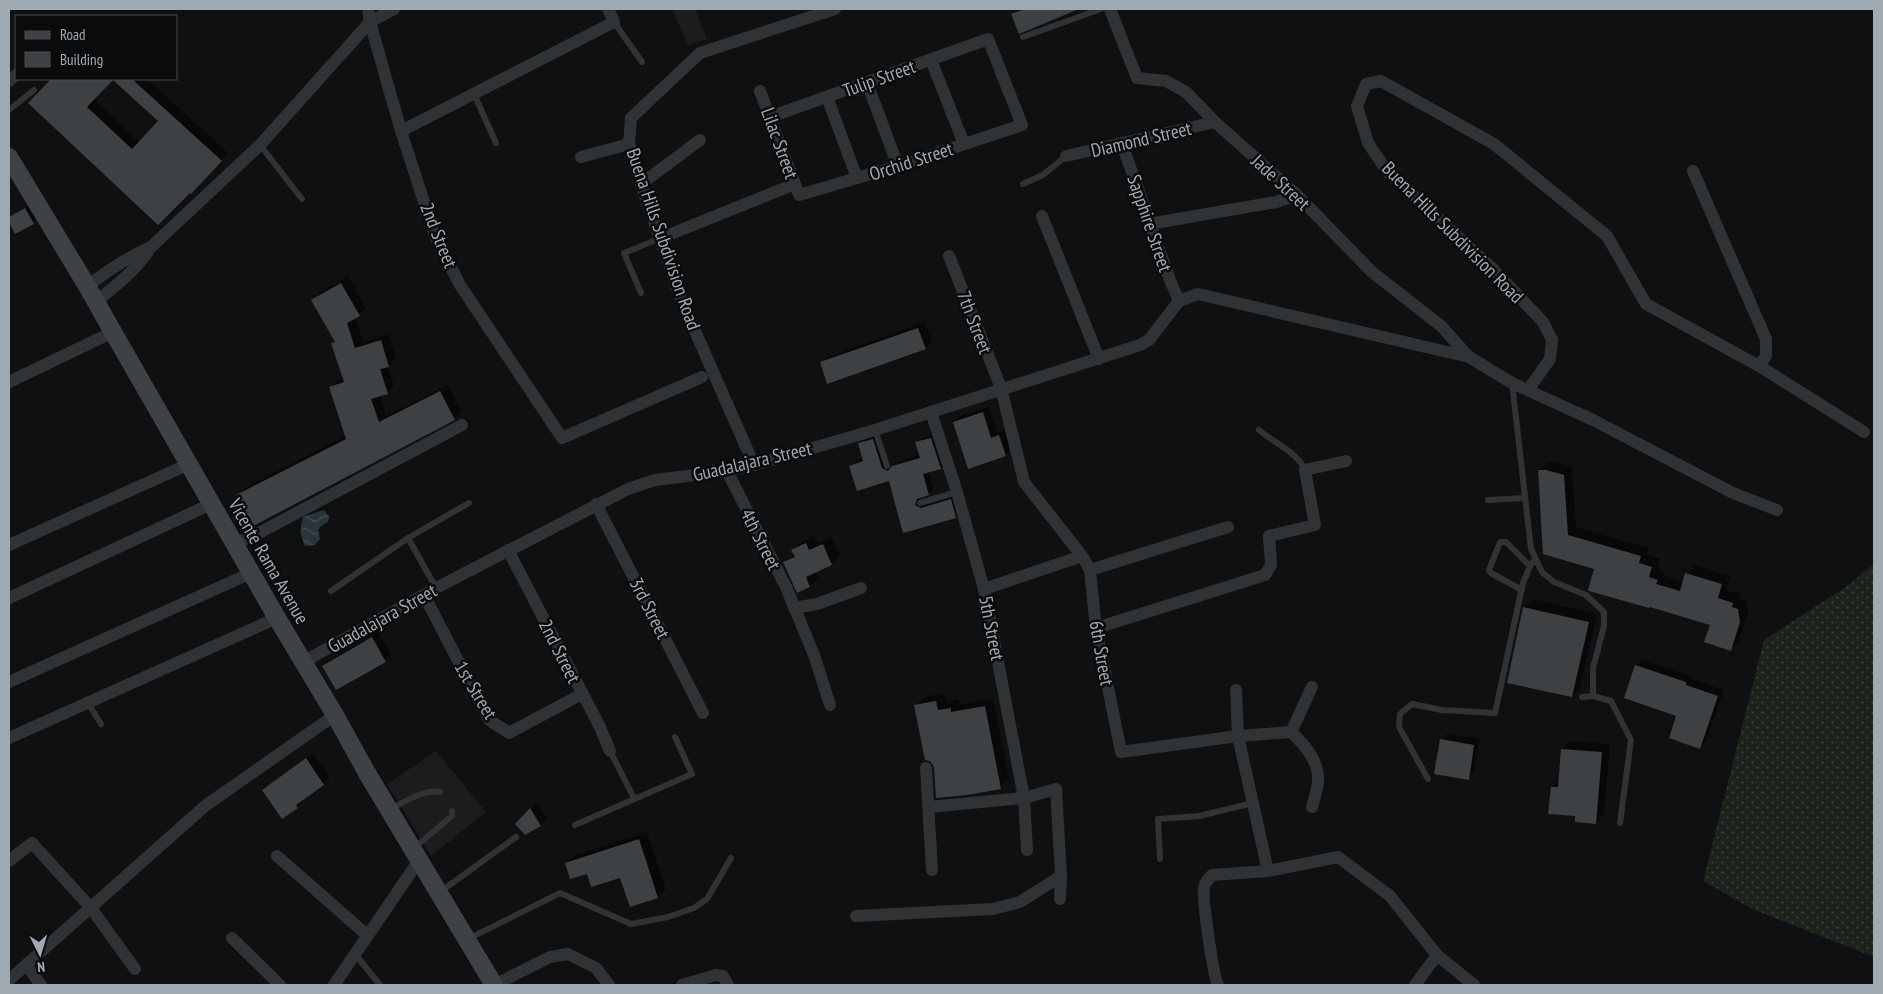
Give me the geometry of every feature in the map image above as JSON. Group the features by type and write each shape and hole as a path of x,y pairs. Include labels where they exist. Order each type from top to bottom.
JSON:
{"main road":[{"name":"Vicente Rama Avenue","path":"9,157 87,286 277,618 494,985"}],"street":[{"name":"2nd Street","path":"368,9 401,130 435,236 460,285 562,438 702,377"},
{"path":"96,302 125,278 141,262 151,248 260,145 370,22 394,9"},
{"path":"401,130 614,22 608,9"},
{"name":"Buena Hills Subdivision Road","path":"754,465 681,299 629,144 631,118 700,53 834,9"},
{"name":"Jade Street","path":"1110,9 1137,78 1166,81 1186,92 1215,122 1297,195 1372,272 1440,326 1469,357"},
{"name":"Tulip Street","path":"770,117 988,39 1022,125"},
{"path":"931,60 964,144"},
{"name":"Buena Hills Subdivision Road","path":"1528,390 1550,359 1552,340 1542,322 1494,270 1387,171 1368,143 1357,106 1366,84 1381,81 1494,144 1607,236 1646,304 1759,366 1864,432"},
{"path":"867,82 898,166"},
{"name":"Lilac Street","path":"760,91 797,190"},
{"path":"828,97 857,178"},
{"name":"Diamond Street","path":"1066,156 1215,122"},
{"name":"Orchid Street","path":"661,238 797,190 857,178 1022,125"},
{"path":"641,184 700,140"},
{"path":"581,157 629,144"},
{"name":"Sapphire Street","path":"1122,144 1149,224 1179,301"},
{"path":"1693,171 1766,339 1766,356 1759,366"},
{"path":"1149,224 1276,202 1297,195"},
{"path":"1042,216 1099,359"},
{"path":"87,286 115,265 134,254 151,248"},
{"name":"7th Street","path":"949,256 1001,388"},
{"path":"1179,301 1198,294 1469,357 1512,383 1593,420 1733,493 1777,510"},
{"name":"Guadalajara Street","path":"303,662 424,594 628,489 655,480 727,471 754,465 875,430 1001,388 1099,359 1149,340 1179,301"},
{"path":"9,382 112,332"},
{"name":"6th Street","path":"1001,388 1024,482 1082,556 1090,570 1096,628 1121,752 1238,736 1291,732"},
{"name":"5th Street","path":"932,412 984,589 1024,798 1027,850"},
{"path":"234,544 260,533 462,425"},
{"path":"1096,628 1265,575 1271,565 1269,536 1315,525 1305,470 1346,461"},
{"path":"9,545 189,464"},
{"name":"4th Street","path":"727,471 782,579 814,655 830,705"},
{"path":"9,598 211,504"},
{"name":"3rd Street","path":"596,504 703,713"},
{"path":"1090,570 1228,527"},
{"name":"2nd Street","path":"508,550 600,727 610,752"},
{"path":"984,589 1082,556"},
{"path":"9,682 251,573"},
{"path":"794,608 816,604 861,588"},
{"name":"1st Street","path":"424,594 489,720 509,733 582,694"},
{"path":"9,738 277,618"},
{"path":"1312,687 1291,732 1304,744 1317,771 1318,783 1312,807"},
{"path":"1236,690 1238,736 1268,871"},
{"path":"9,980 206,806 335,715"},
{"path":"926,768 932,870"},
{"path":"929,807 1024,798 1056,789 1061,876 1060,899"},
{"path":"9,861 32,843 91,908 136,969"},
{"path":"334,985 356,954 416,854"},
{"path":"277,856 367,935"},
{"path":"1218,985 1203,897 1206,880 1212,875 1268,871 1338,857 1390,896 1437,955 1474,985"},
{"path":"856,916 993,909 1020,902 1061,876"},
{"path":"232,938 280,985"},
{"path":"494,985 550,957 568,954 596,968 609,985"},
{"path":"1415,985 1437,955"},
{"path":"26,965 41,985"},
{"path":"682,985 716,975 723,976 728,985"}],"lane":[{"path":"1023,37 1101,9"},
{"path":"614,22 642,62"},
{"path":"9,110 34,90"},
{"path":"474,94 496,142"},
{"path":"260,145 302,200"},
{"path":"1023,184 1043,176 1066,156"},
{"path":"641,293 624,253 661,238"},
{"path":"1512,383 1531,549 1542,572 1554,582 1586,595 1604,612 1604,626 1593,668 1593,696"},
{"path":"875,430 887,466"},
{"path":"1259,430 1301,462 1305,470"},
{"path":"920,503 957,492"},
{"path":"1488,500 1525,498"},
{"path":"331,591 408,538 469,503"},
{"path":"408,538 436,588"},
{"path":"1522,590 1491,573 1489,570 1500,542 1506,542 1530,566"},
{"path":"1428,779 1399,726 1400,714 1412,704 1442,710 1494,713 1522,590 1530,566 1535,558"},
{"path":"1582,698 1593,696 1611,701 1631,740 1620,823"},
{"path":"88,703 101,724"},
{"path":"575,826 634,798 692,774 675,737"},
{"path":"610,752 634,798"},
{"path":"389,809 422,794 440,792"},
{"path":"1160,860 1158,819 1199,816 1253,803"},
{"path":"416,854 452,816 452,811"},
{"path":"440,893 516,837"},
{"path":"467,939 560,893 631,924 668,916 694,908 707,899 731,858"},
{"path":"356,954 380,985"}],"shaded area":[{"path":"672,9 695,9 707,39 688,46"},
{"path":"1874,564 1874,957 1752,909 1703,881 1764,640 1847,586"},
{"path":"436,751 486,812 431,856 387,784"}],"water":[{"path":"324,510 329,516 328,522 318,530 320,539 315,545 305,546 301,532 303,517"}],"building":[{"path":"1025,9 1079,9 1019,34 1011,14"},
{"path":"50,80 113,80 133,80 222,161 158,225 28,103","holes":["113,80 158,121 132,149 87,107"]},
{"path":"25,208 34,224 15,234 9,222 9,217"},
{"path":"341,283 360,316 347,323 355,348 381,340 389,367 380,369 388,394 371,399 379,422 440,391 455,420 253,526 236,495 346,439 329,387 344,382 331,343 335,342 311,300"},
{"path":"918,328 926,349 827,384 820,362"},
{"path":"983,412 991,438 999,435 1006,456 968,469 953,422"},
{"path":"931,438 941,469 923,474 929,495 917,499 915,505 921,508 951,499 956,518 903,533 889,481 857,491 849,466 863,461 858,443 873,439 882,468 888,471 892,466 920,458 915,442"},
{"path":"1538,470 1546,470 1564,475 1568,535 1641,556 1639,563 1652,567 1649,577 1658,580 1656,584 1680,591 1685,573 1722,584 1718,598 1733,603 1732,607 1738,609 1740,622 1731,651 1704,642 1710,625 1589,591 1594,569 1543,554"},
{"path":"806,543 809,550 823,544 832,565 806,577 810,587 797,593 783,562 795,557 791,550"},
{"path":"1523,607 1589,622 1572,697 1507,683"},
{"path":"372,637 386,662 336,690 322,666"},
{"path":"1635,665 1686,682 1686,685 1718,696 1700,749 1669,738 1676,716 1624,698"},
{"path":"936,701 938,710 951,708 951,712 985,706 1001,789 936,798 934,767 930,761 925,760 914,705"},
{"path":"1440,739 1474,745 1469,780 1434,774"},
{"path":"1561,749 1602,752 1596,824 1575,822 1575,816 1548,814 1551,787 1558,787"},
{"path":"306,758 324,785 296,805 298,808 282,819 262,790"},
{"path":"530,808 541,826 525,835 515,824"},
{"path":"639,839 658,898 630,907 620,878 591,887 587,874 570,879 565,863"}]}
